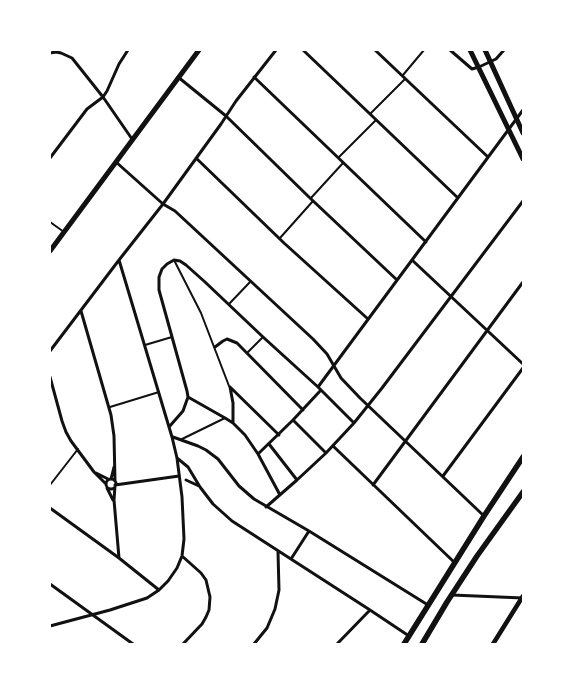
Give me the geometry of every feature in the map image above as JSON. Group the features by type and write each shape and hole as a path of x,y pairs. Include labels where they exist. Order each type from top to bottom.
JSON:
{"main road":[{"path":"50,251 199,50"},
{"path":"470,50 523,159"},
{"path":"485,50 523,133"},
{"path":"406,642 454,563 523,457"},
{"path":"422,644 451,595 523,492"}],"street":[{"path":"50,158 88,109 107,91 128,50"},
{"path":"50,351 276,50"},
{"path":"302,50 458,198"},
{"path":"375,50 488,157"},
{"path":"450,50 470,68 479,67 491,62 499,57 504,50"},
{"path":"50,54 56,52 72,58 103,96 132,139"},
{"path":"178,77 226,116 397,280"},
{"path":"254,77 426,242"},
{"path":"258,454 293,420 319,389 368,319 523,110"},
{"path":"196,158 279,238 368,319"},
{"path":"115,162 162,204 175,211 321,347 341,378 368,406 484,516"},
{"path":"266,507 326,453 368,406 523,201"},
{"path":"50,626 136,603 147,598 173,575 182,556 184,539 177,458 118,260"},
{"path":"169,427 184,410 188,397 158,283 162,269 174,260 186,265 354,422"},
{"path":"412,260 523,366 443,476"},
{"path":"373,485 523,282"},
{"path":"81,311 110,407 114,436 114,500 119,558"},
{"path":"215,347 223,341 231,340 237,343 302,410"},
{"path":"50,377 62,421 71,441 106,485 114,500"},
{"path":"230,387 233,403 233,423"},
{"path":"230,387 279,434"},
{"path":"188,397 233,423 245,435 258,454 280,495"},
{"path":"293,420 326,453"},
{"path":"172,437 198,446 213,455 246,493 428,606"},
{"path":"269,444 297,480"},
{"path":"333,446 454,563"},
{"path":"177,458 188,468 213,504 226,517 370,610 406,642"},
{"path":"106,485 106,481 110,479 115,464"},
{"path":"178,468 188,468"},
{"path":"94,472 110,479 115,484"},
{"path":"106,485 112,488 115,484 179,476"},
{"path":"180,481 193,476"},
{"path":"186,480 200,487"},
{"path":"50,508 119,558 158,590"},
{"path":"291,558 309,531"},
{"path":"254,644 268,628 275,609 279,590 278,551"},
{"path":"182,556 206,580 210,597 209,610 202,624 183,644"},
{"path":"50,584 133,644"},
{"path":"451,595 522,597"},
{"path":"492,644 522,597"},
{"path":"337,644 370,610"}],"lane":[{"path":"370,114 424,50"},
{"path":"338,158 376,120"},
{"path":"279,238 343,162"},
{"path":"50,222 64,232"},
{"path":"174,260 201,313 230,387"},
{"path":"229,304 251,281"},
{"path":"144,345 172,337"},
{"path":"247,353 262,337"},
{"path":"110,407 158,392"},
{"path":"180,440 225,418"},
{"path":"50,485 78,449"}]}
